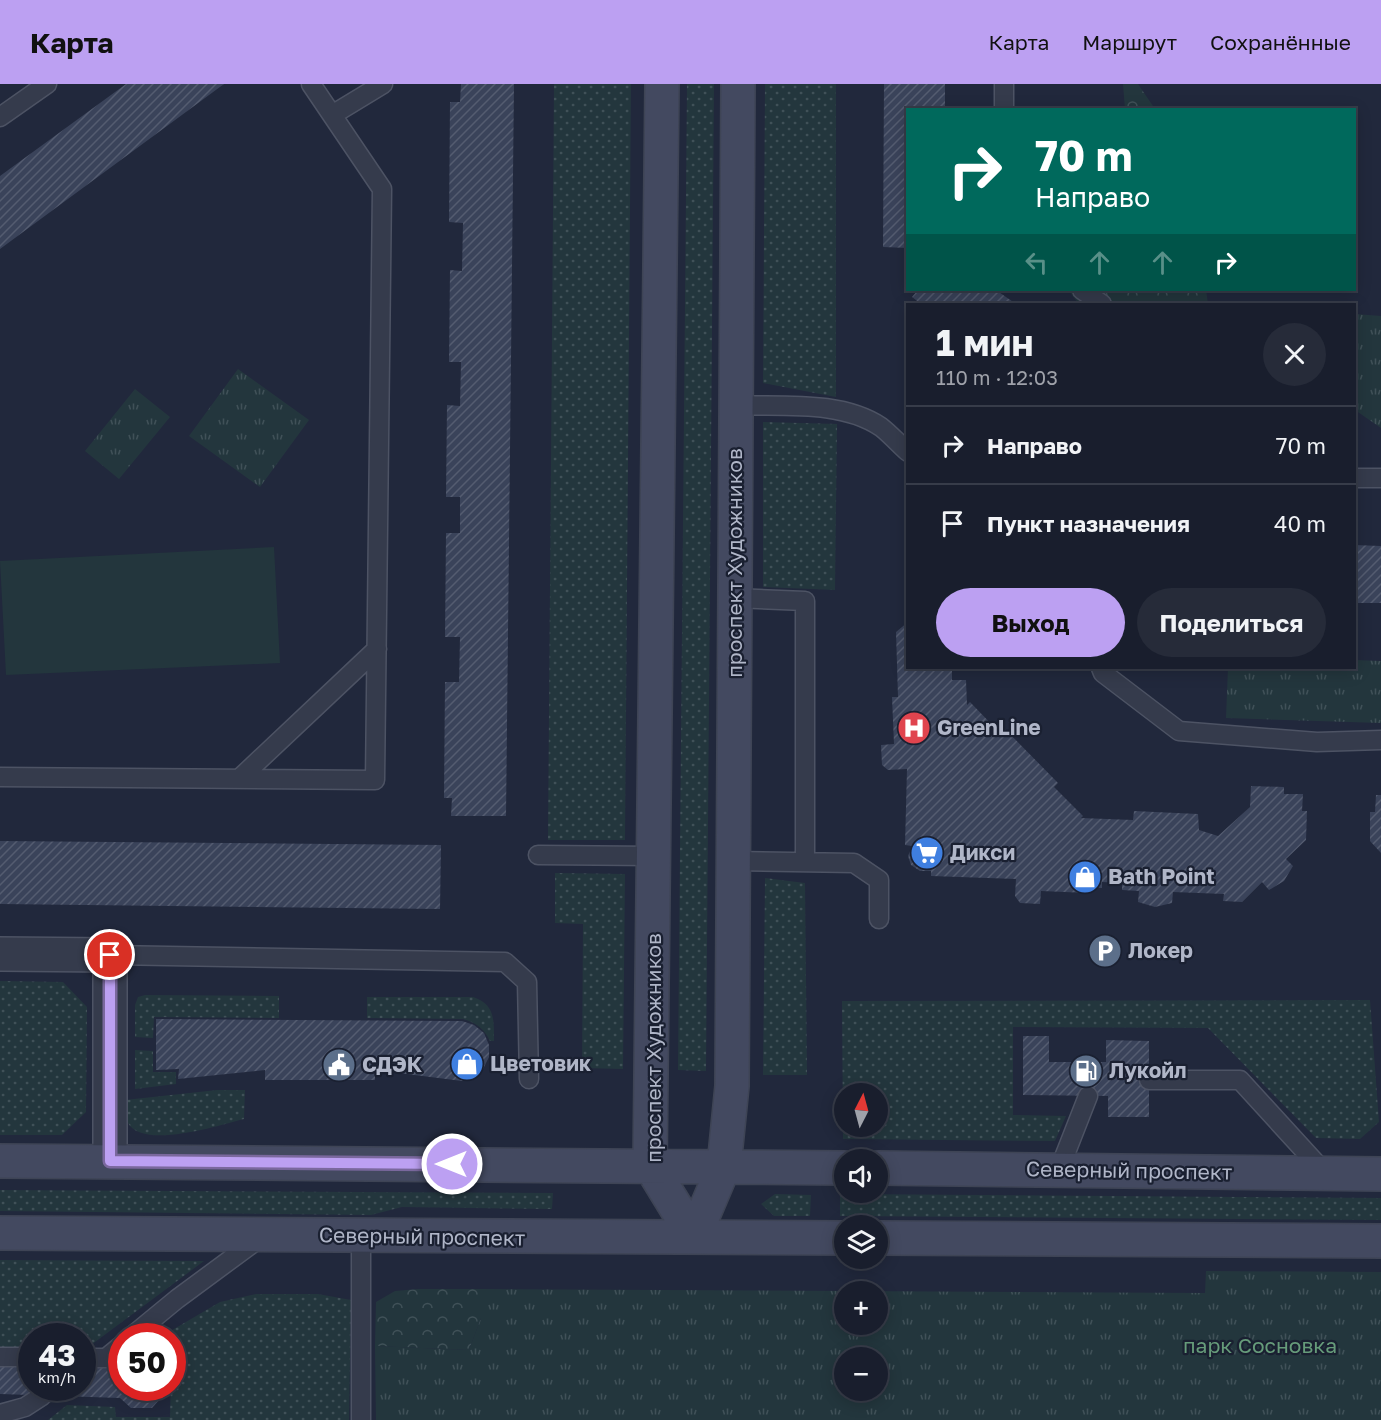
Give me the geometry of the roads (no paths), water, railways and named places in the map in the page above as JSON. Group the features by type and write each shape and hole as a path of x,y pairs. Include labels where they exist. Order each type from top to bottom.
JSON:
{"main road":[{"name":"проспект Художников","path":"662,84 650,1165 694,1237"},
{"name":"проспект Художников","path":"694,1237 724,1166 732,1086 738,84"},
{"path":"0,1161 834,1168"},
{"name":"Северный проспект","path":"888,1168 1381,1174"},
{"name":"Северный проспект","path":"0,1233 834,1238"},
{"path":"888,1238 1381,1241"}],"street":[{"path":"0,954 110,955 110,1161"}],"lane":[{"path":"0,117 47,84"},
{"path":"0,777 375,780 382,189 311,84"},
{"path":"332,115 383,84"},
{"path":"1004,84 1004,108"},
{"path":"1083,291 1101,303"},
{"path":"736,405 825,409 850,413 880,427 906,450"},
{"path":"1356,478 1381,478"},
{"path":"735,598 805,601 805,862"},
{"path":"239,779 377,649"},
{"path":"1101,669 1103,673 1179,731 1317,742 1381,740"},
{"path":"538,855 654,856"},
{"path":"733,861 854,863 879,880 879,919"},
{"path":"110,955 505,962 527,982 529,1079"},
{"path":"1149,1080 1240,1080 1325,1173"},
{"path":"1059,1170 1088,1096"},
{"path":"148,1323 263,1236"},
{"path":"361,1236 361,1420"},
{"path":"0,1357 18,1357"},
{"path":"9,1420 34,1401"},
{"path":"0,1414 25,1407"}],"place":[{"name":"GreenLine","path":"914,728"},
{"name":"Дикси","path":"927,853"},
{"name":"Bath Point","path":"1085,877"},
{"name":"Локер","path":"1105,951"},
{"name":"Цветовик","path":"467,1064"},
{"name":"СДЭК","path":"339,1065"},
{"name":"Лукойл","path":"1086,1071"}],"park label":[{"name":"парк Сосновка","path":"1260,1346"}]}
